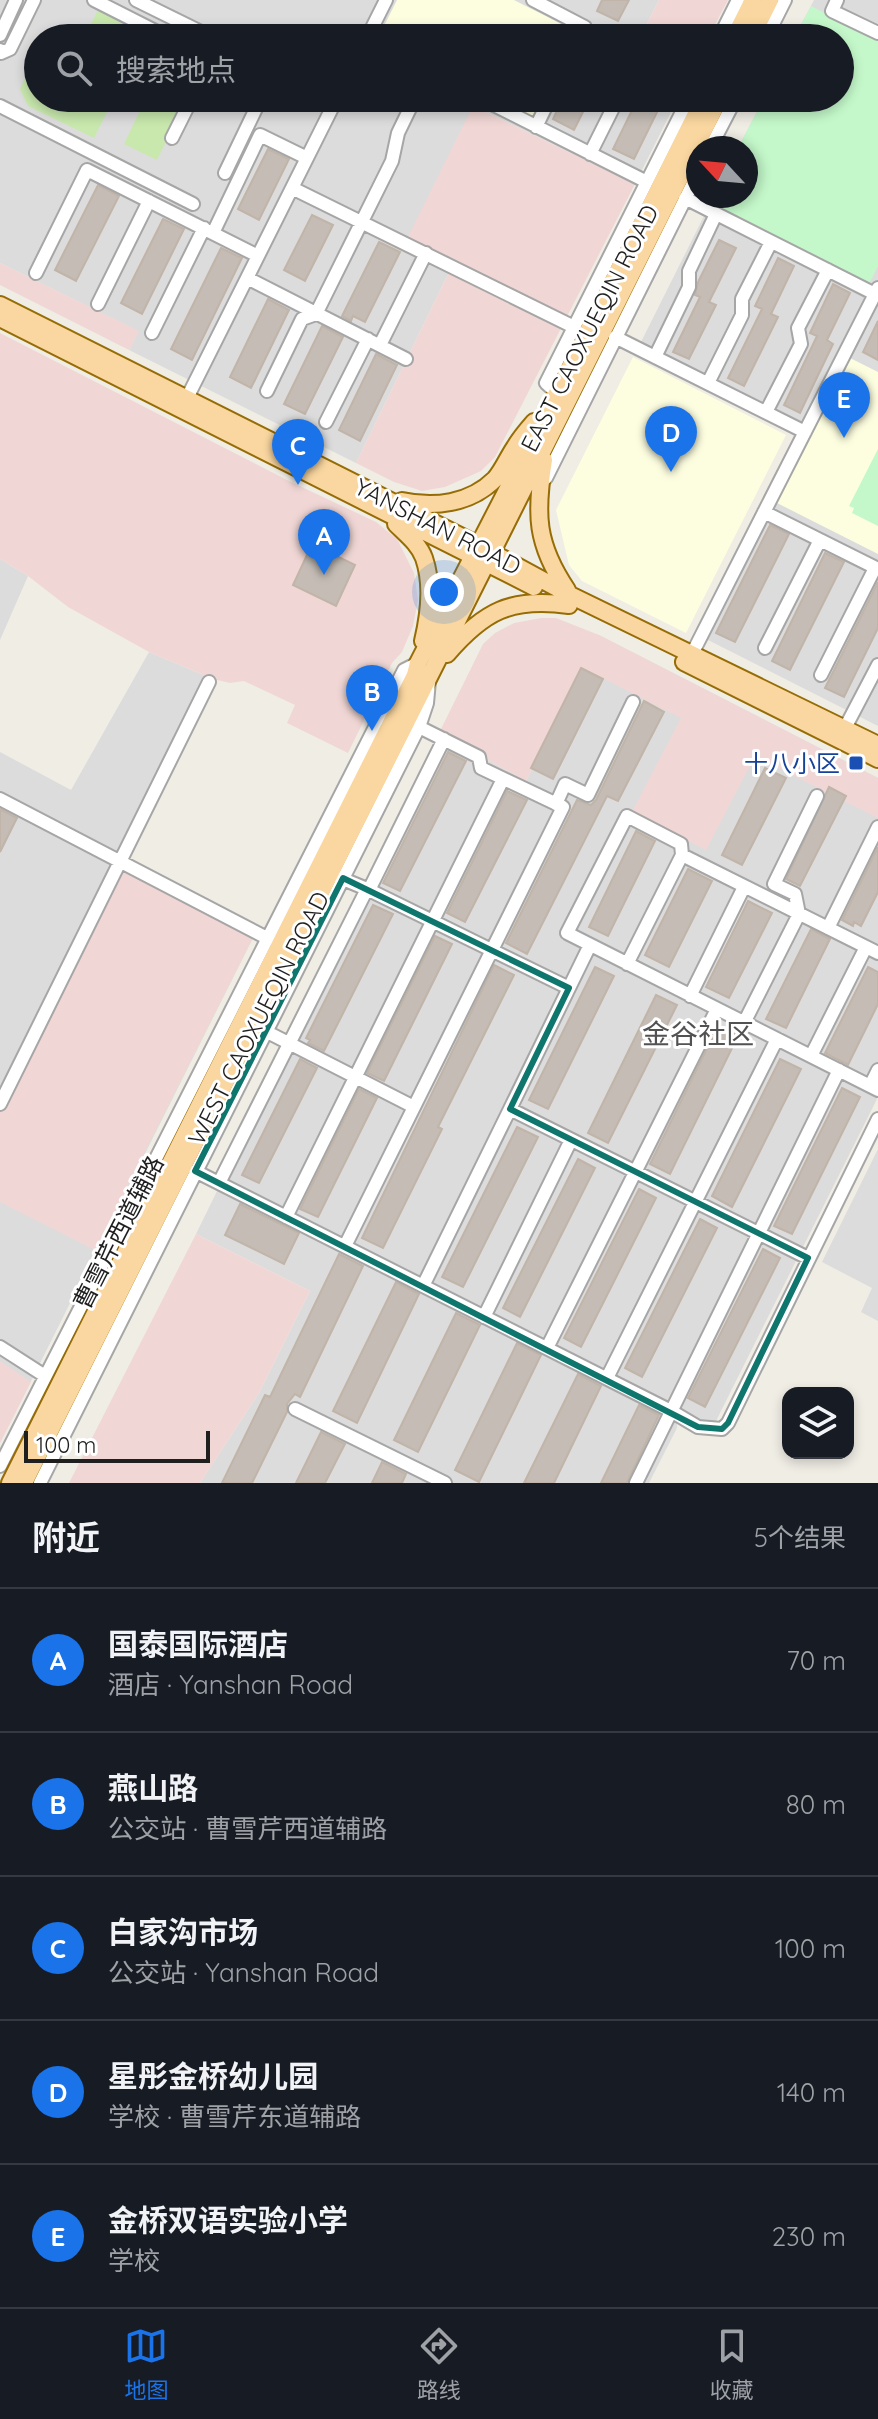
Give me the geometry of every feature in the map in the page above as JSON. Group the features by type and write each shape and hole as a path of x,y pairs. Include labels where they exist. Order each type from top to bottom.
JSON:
{"main road":[{"path":"741,24 753,0"},
{"path":"758,24 770,0"},
{"name":"EAST CAOXUEQIN ROAD","path":"482,554 552,388 697,112"},
{"name":"EAST CAOXUEQIN ROAD","path":"482,554 546,444 713,112"},
{"name":"YANSHAN ROAD","path":"0,305 187,398 382,504"},
{"name":"YANSHAN ROAD","path":"0,318 482,554 878,759"},
{"path":"382,504 439,504 469,496 485,487 497,477 552,388"},
{"path":"424,668 480,620 520,604 569,600 552,568 538,519 546,444"},
{"path":"382,504 423,556 429,604 424,668"},
{"name":"WEST CAOXUEQIN ROAD","path":"24,1483 336,877 424,668 482,554"},
{"name":"YANSHAN ROAD","path":"569,600 692,654 878,745"},
{"name":"WEST CAOXUEQIN ROAD","path":"10,1483 275,938 415,675 424,668"}],"street":[{"path":"0,35 16,0"},
{"path":"0,54 10,49 34,0"},
{"path":"94,0 141,24"},
{"path":"136,0 185,24"},
{"path":"374,24 386,0"},
{"path":"533,0 579,24"},
{"path":"726,24 738,0"},
{"path":"773,24 785,0"},
{"path":"837,0 832,11 878,33"},
{"path":"0,106 193,204"},
{"path":"172,138 185,112"},
{"path":"225,173 254,112"},
{"path":"187,398 329,112"},
{"path":"267,391 302,319 316,314 392,161 398,133 408,112"},
{"path":"507,112 647,182"},
{"path":"536,127 543,112"},
{"path":"590,154 611,112"},
{"path":"552,388 574,327 682,112"},
{"path":"716,136 729,112"},
{"path":"152,333 260,135 307,158"},
{"path":"36,273 87,170 258,256"},
{"path":"292,188 574,327"},
{"path":"538,500 551,465 685,198 876,291 692,654"},
{"path":"98,304 149,201"},
{"path":"655,357 689,287 689,271 716,214"},
{"path":"708,383 742,315 742,299 771,242"},
{"path":"326,422 426,253"},
{"path":"766,412 801,344 798,328 828,270"},
{"path":"247,278 406,359"},
{"path":"615,337 805,432"},
{"path":"764,512 877,568 821,675"},
{"path":"765,648 820,540"},
{"path":"845,728 878,665"},
{"name":"曹雪芹西道辅路","path":"40,1483 336,877 419,727 427,703 424,668"},
{"path":"0,1104 209,682"},
{"path":"556,804 565,784 588,795 633,702"},
{"path":"345,1246 563,807 481,768 479,757 419,727"},
{"path":"219,1183 444,739"},
{"path":"286,1217 503,779"},
{"path":"744,1023 799,914 795,894 774,884 817,796"},
{"path":"0,799 275,938"},
{"path":"627,964 682,855 681,844 627,816 567,933 627,964 690,996 874,1088 878,1070"},
{"path":"828,928 878,827"},
{"path":"682,855 872,950 811,1056"},
{"path":"336,877 569,988"},
{"path":"690,996 744,887"},
{"name":"曹雪芹西道辅路","path":"0,1466 275,938"},
{"path":"423,1286 590,945"},
{"path":"547,1348 717,1009"},
{"path":"273,1035 414,1107"},
{"path":"607,1378 777,1039"},
{"path":"636,1483 839,1070"},
{"path":"510,1109 808,1258"},
{"path":"195,1171 698,1427 722,1429 728,1423 878,1119"},
{"path":"484,1317 571,1140"},
{"path":"0,1347 45,1376"},
{"path":"295,1409 445,1483"}],"highlighted area":[{"path":"343,878 569,988 510,1109 808,1258 728,1423 722,1429 698,1427 195,1171"}],"shaded area":[{"path":"0,0 659,0 647,24 24,24 24,112 472,112 454,262 356,463 129,350 138,331 0,263"},
{"path":"397,0 514,0 561,24 385,24"},
{"path":"659,0 728,0 715,24 647,24"},
{"path":"814,0 878,0 878,726 706,639 808,431 639,346 708,208 758,208 758,136 744,136 757,112 854,112 854,24 801,24"},
{"path":"470,112 485,112 635,184 495,457 481,471 445,487 422,491 394,482 356,463 454,262 407,239"},
{"path":"485,112 671,112 635,184"},
{"path":"519,112 537,112 533,119"},
{"path":"0,263 139,331 129,350 0,285"},
{"path":"0,333 287,480 376,522 397,539 414,573 418,600 413,626 348,753 287,723 295,705 244,681 230,683 213,679 149,652 68,607 0,559"},
{"path":"633,357 786,435 686,633 582,581 569,565 556,510"},
{"path":"850,358 878,372 878,554 777,503"},
{"path":"0,559 28,576 0,640"},
{"path":"556,618 599,635 878,778 878,818 755,756 706,850 632,812 681,718 583,668 526,781 439,733 483,644 514,623"},
{"path":"599,635 878,778 878,1097 715,1423 702,1422 218,1180 439,733 526,781"},
{"path":"149,652 213,679 123,858 259,926 0,1443 0,752 71,790"},
{"path":"123,858 259,926 95,1250 0,1202 0,1102"},
{"path":"878,1149 878,1321 861,1312 872,1288 822,1262"},
{"path":"219,1187 677,1419 677,1428 649,1483 200,1483 259,1393 310,1291 196,1234"},
{"path":"196,1234 310,1291 259,1393 200,1483 69,1483"},
{"path":"0,1361 31,1382 0,1443"}],"green space":[{"path":"100,6 137,24 91,24"},
{"path":"811,6 846,24 801,24"},
{"path":"854,28 878,40 878,266 869,284 720,208 758,208 758,136 744,136 757,112 854,112"},
{"path":"40,112 107,112 94,138"},
{"path":"139,112 180,112 157,160 124,144"},
{"path":"878,449 878,526 852,513 854,508 849,506"}],"building":[{"path":"602,0 629,0 618,21 597,11"},
{"path":"556,112 583,112 574,130 553,119"},
{"path":"631,112 657,112 634,159 613,149"},
{"path":"268,149 289,159 259,220 238,209"},
{"path":"98,185 119,196 76,281 55,270"},
{"path":"312,215 333,225 305,281 284,270"},
{"path":"163,219 184,229 142,314 121,303"},
{"path":"719,240 736,248 709,302 716,305 689,359 673,352 700,297 695,295 698,282"},
{"path":"379,242 400,252 365,322 353,316 351,321 342,316"},
{"path":"221,248 242,258 192,360 171,349"},
{"path":"778,258 794,266 771,314 778,317 744,386 728,378 762,309 755,306"},
{"path":"833,284 850,293 827,340 833,344 800,413 784,405 817,336 810,333"},
{"path":"268,299 289,310 251,388 230,377"},
{"path":"878,321 878,360 863,352"},
{"path":"322,326 343,337 305,414 284,404"},
{"path":"376,354 397,365 360,441 339,430"},
{"path":"770,525 789,534 735,642 716,633"},
{"path":"312,544 355,565 336,606 293,585"},
{"path":"825,553 844,562 790,670 772,661"},
{"path":"878,582 878,628 844,697 825,688"},
{"path":"581,668 603,679 553,779 531,768"},
{"path":"644,701 664,712 618,801 607,796 527,954 506,943 577,800 591,805 596,800"},
{"path":"448,752 466,761 400,891 383,883"},
{"path":"765,768 786,778 742,865 722,855"},
{"path":"829,787 846,796 800,886 786,879"},
{"path":"507,791 527,800 465,922 447,913"},
{"path":"0,809 17,818 0,852"},
{"path":"636,831 655,841 608,936 589,927"},
{"path":"878,847 878,892 861,926 854,922 853,926 842,920"},
{"path":"688,869 712,881 669,967 645,955"},
{"path":"748,901 772,913 729,998 706,987"},
{"path":"373,905 393,914 324,1051 308,1043 310,1040 306,1038"},
{"path":"811,929 830,939 786,1028 766,1019"},
{"path":"435,936 452,944 384,1081 367,1073"},
{"path":"494,965 514,975 438,1127 442,1129 383,1248 362,1238"},
{"path":"595,967 614,976 548,1109 529,1100"},
{"path":"868,967 878,972 878,1004 848,1065 825,1053"},
{"path":"656,995 677,1005 608,1143 588,1133"},
{"path":"718,1026 738,1036 670,1174 650,1164"},
{"path":"300,1059 317,1068 259,1183 242,1175"},
{"path":"780,1059 801,1069 732,1207 712,1196"},
{"path":"842,1088 860,1097 792,1234 774,1226"},
{"path":"359,1089 377,1098 318,1217 300,1209"},
{"path":"517,1127 538,1137 463,1287 442,1277"},
{"path":"578,1159 595,1168 520,1317 503,1308"},
{"path":"639,1189 656,1198 581,1347 564,1338"},
{"path":"240,1204 299,1233 284,1264 225,1235"},
{"path":"700,1219 717,1228 642,1377 625,1368"},
{"path":"763,1249 780,1258 705,1407 688,1398"},
{"path":"339,1254 363,1266 300,1397 295,1394 287,1404 287,1412 252,1483 222,1483 265,1395 270,1397"},
{"path":"396,1282 419,1294 357,1423 333,1411"},
{"path":"456,1313 480,1325 418,1452 394,1440"},
{"path":"517,1343 541,1355 479,1482 455,1470"},
{"path":"578,1374 601,1386 554,1483 524,1483"},
{"path":"639,1405 659,1415 627,1483 601,1483"},
{"path":"321,1432 345,1444 325,1483 296,1483"},
{"path":"382,1462 406,1474 402,1483 372,1483"}],"place":[{"name":"金桥双语实验小学","path":"844,438"},
{"name":"星彤金桥幼儿园","path":"671,472"},
{"name":"白家沟市场","path":"298,485"},
{"name":"国泰国际酒店","path":"324,575"},
{"name":"燕山路","path":"372,731"},
{"name":"十八小区","path":"856,763"}],"district":[{"name":"金谷社区","path":"698,1033"}]}
